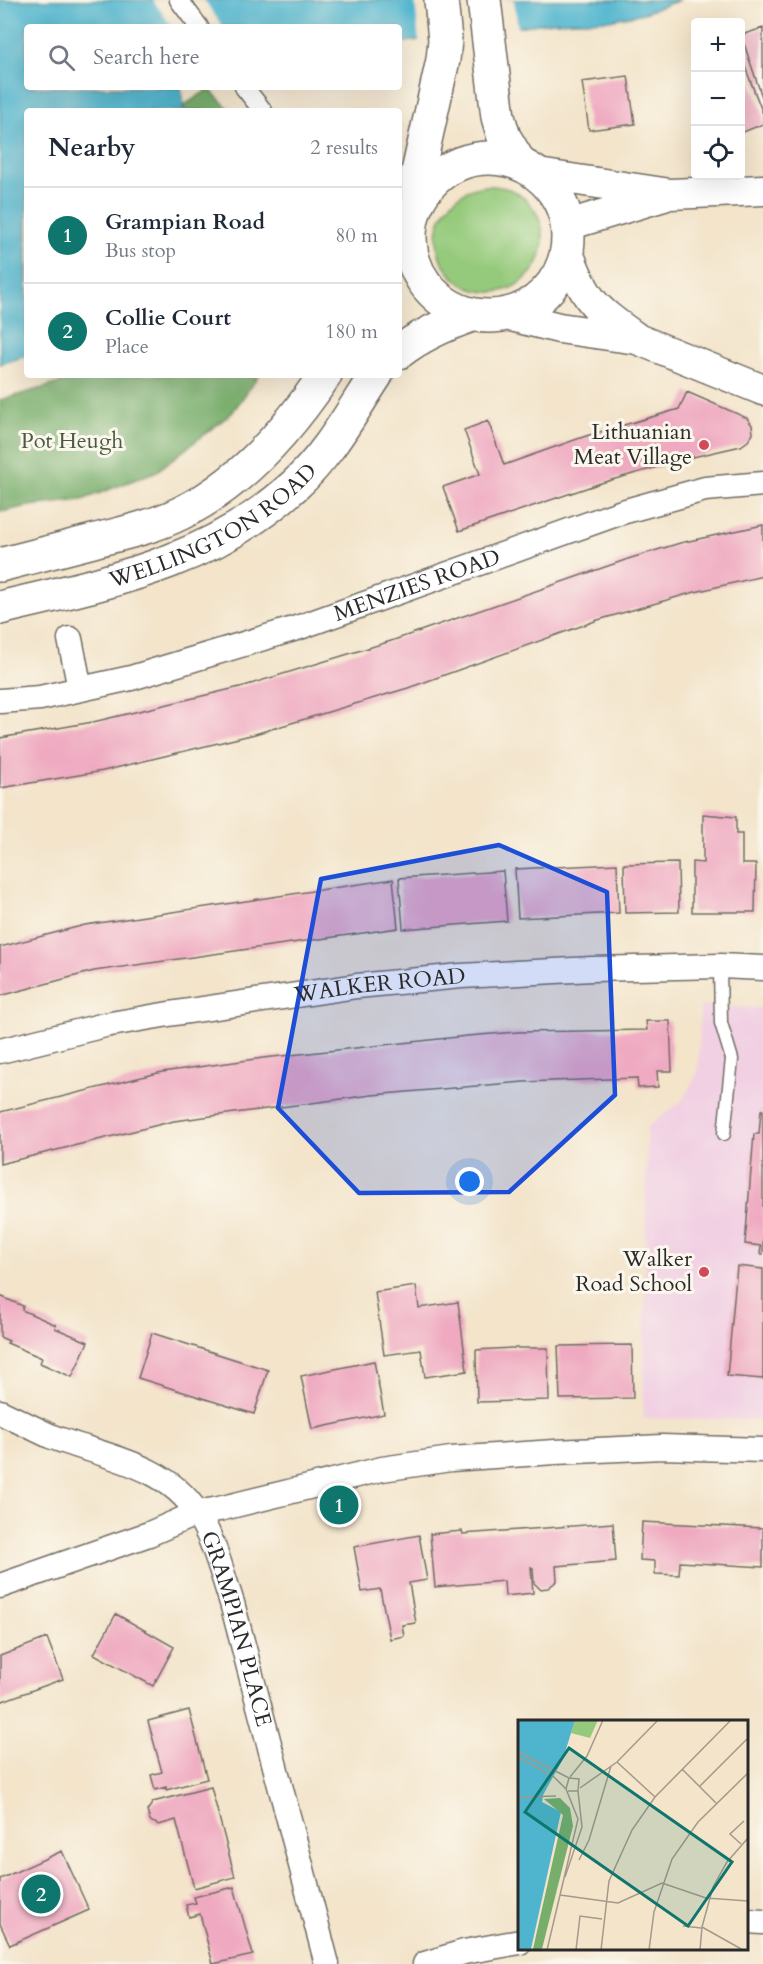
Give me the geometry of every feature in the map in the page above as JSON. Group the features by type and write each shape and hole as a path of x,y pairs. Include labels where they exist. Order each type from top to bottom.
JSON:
{"main road":[{"path":"418,201 418,172 440,80 445,40 441,0"},
{"path":"484,0 498,117 504,137 529,169 552,189 562,206 568,239 564,266 550,289 530,305 507,315 490,317 472,315 454,309 426,286 416,270 411,252 404,240 418,201 441,174 451,167 473,159 497,158 529,169"},
{"path":"402,350 434,330 472,315"},
{"name":"WELLINGTON ROAD","path":"0,565 142,529 198,504 220,490 260,456 323,378"},
{"name":"WELLINGTON ROAD","path":"0,608 174,561 224,538 249,523 296,485 321,457 342,430 374,378"}],"street":[{"path":"178,0 197,24"},
{"path":"246,90 261,108"},
{"path":"529,169 670,194 763,190"},
{"path":"670,194 568,239 582,287 590,301 610,320 637,339 763,390"},
{"path":"507,315 559,328 637,339"},
{"name":"MENZIES ROAD","path":"0,701 40,698 131,678 300,627 622,512 705,489 759,481"},
{"path":"70,639 80,689"},
{"name":"WALKER ROAD","path":"0,1051 105,1025 357,987 461,976 592,969 720,966 763,968"},
{"name":"GRAMPIAN PLACE","path":"0,1412 51,1436 151,1472 166,1481 197,1513 216,1555 232,1603 327,1964"},
{"path":"0,1586 149,1534 197,1513 382,1469 451,1459 662,1447 763,1450"},
{"path":"425,1964 464,1952 518,1942"}],"lane":[{"path":"720,966 721,1023 732,1059 724,1134"}],"highlighted area":[{"path":"499,845 607,892 615,1095 509,1192 359,1193 278,1108 321,879"}],"shaded area":[{"name":"Walker Road School","path":"700,1006 763,1008 763,1420 643,1418 647,1127 682,1101 698,1072"}],"green space":[{"path":"210,90 228,108 183,108 183,106"},
{"path":"490,186 510,190 528,201 539,219 543,239 539,259 528,277 510,288 490,292 470,288 452,277 441,259 437,239 441,219 452,201 470,190"},
{"name":"Pot Heugh","path":"77,378 257,378 232,413 157,471 82,500 0,512 0,400"}],"water":[{"path":"0,0 680,0 644,13 609,20 553,22 402,43 402,24 24,24 24,90 181,90 184,108 24,108 24,357 0,364"}],"pier":[{"path":"153,0 204,0 221,24 170,24"},
{"path":"415,0 514,0 518,30 419,42"}],"building":[{"path":"763,28 763,100 745,47 745,34"},
{"path":"745,67 763,114 763,124 745,131"},
{"path":"628,76 635,124 589,130 582,82"},
{"path":"687,392 747,418 752,425 753,434 748,441 741,446 601,483 459,531 443,487 480,474 464,430 488,421 504,465 586,436 679,409"},
{"path":"763,525 763,576 691,593 598,620 408,688 255,734 103,771 0,788 0,738 93,722 244,686 391,641 631,558 680,543"},
{"path":"703,814 736,817 736,834 742,834 742,864 756,864 755,912 692,912 692,862 703,863"},
{"path":"678,863 679,912 625,913 624,864"},
{"path":"617,864 619,913 518,918 515,869"},
{"path":"503,871 507,921 403,929 399,878"},
{"path":"393,879 398,928 94,971 0,996 0,947 85,925"},
{"path":"646,1021 670,1021 672,1071 657,1071 658,1087 638,1088 637,1078 523,1082 372,1095 174,1121 0,1164 0,1112 162,1072 263,1058 467,1036 518,1032 647,1030"},
{"path":"761,1110 763,1110 763,1254 760,1254 761,1246 745,1244 754,1134 759,1134"},
{"path":"737,1266 763,1269 763,1379 727,1376"},
{"path":"416,1286 419,1308 458,1302 467,1371 425,1377 421,1350 384,1355 375,1292"},
{"path":"0,1296 23,1306 22,1310 56,1325 55,1328 88,1342 72,1377 40,1363 42,1358 7,1343 9,1341 0,1337"},
{"path":"152,1333 268,1370 254,1414 138,1378"},
{"path":"632,1345 633,1398 560,1399 558,1346"},
{"path":"548,1348 549,1400 477,1402 476,1350"},
{"path":"374,1361 384,1414 312,1429 301,1376"},
{"path":"642,1522 763,1528 763,1567 680,1562 679,1575 655,1574 655,1561 640,1560"},
{"path":"613,1523 616,1561 556,1566 557,1581 548,1588 540,1589 534,1583 531,1567 533,1593 505,1596 504,1581 435,1587 430,1534 462,1531 463,1534"},
{"path":"419,1535 427,1580 409,1583 416,1623 402,1625 404,1636 390,1639 380,1589 362,1592 354,1547"},
{"path":"116,1614 174,1647 153,1686 94,1654"},
{"path":"47,1638 63,1679 0,1702 0,1656"},
{"path":"189,1710 207,1779 166,1790 166,1787 155,1790 151,1775 162,1772 148,1721"},
{"path":"211,1787 235,1877 194,1888 176,1820 159,1825 150,1821 147,1811 153,1802"},
{"path":"62,1851 89,1910 10,1945 0,1924 0,1879"},
{"path":"234,1887 253,1955 213,1964 200,1914 189,1917 186,1905 196,1903 194,1897"}],"place":[{"name":"Lithuanian Meat Village","path":"704,445"},
{"name":"Walker Road School","path":"704,1272"},
{"name":"Grampian Road","path":"339,1505"},
{"name":"Collie Court","path":"41,1894"}]}
